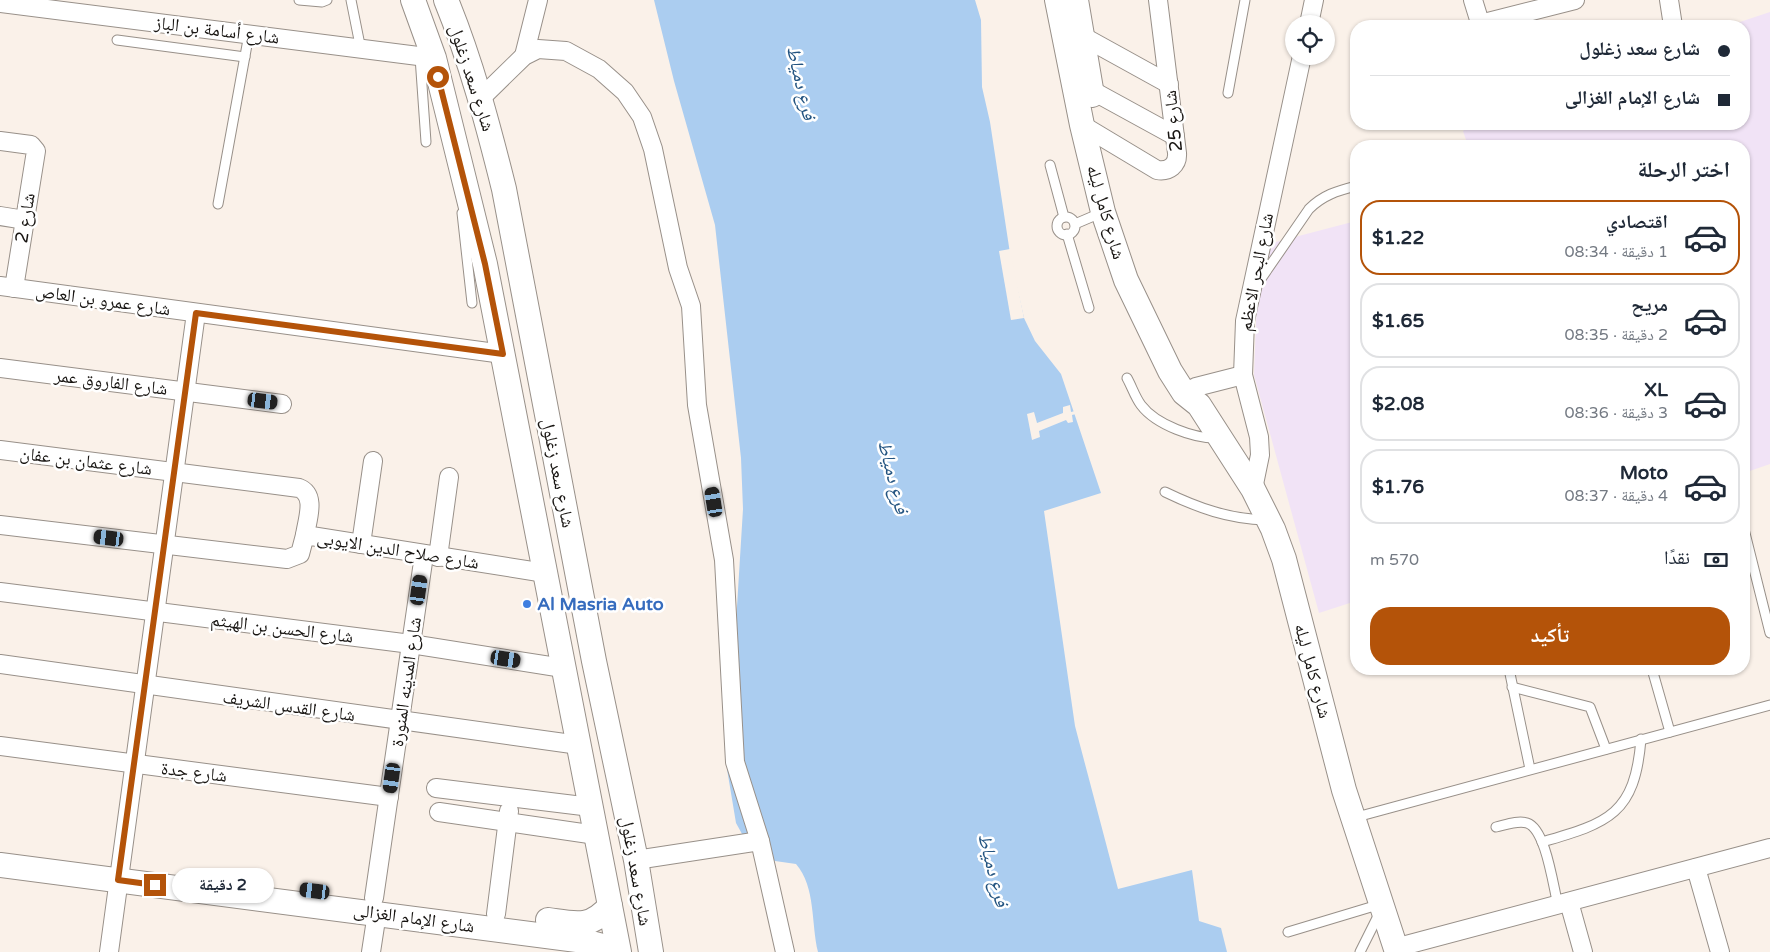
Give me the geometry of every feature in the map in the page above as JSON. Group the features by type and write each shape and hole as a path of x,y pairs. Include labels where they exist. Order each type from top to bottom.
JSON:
{"main road":[{"name":"شارع سعد زغلول","path":"413,0 427,58 485,264 618,951"},
{"name":"شارع سعد زغلول","path":"446,0 462,41 480,99 504,189 594,661 636,860 651,952"},
{"name":"شارع كامل ليله","path":"1057,0 1111,209 1126,280 1170,371 1193,394 1253,489 1269,520 1284,559 1353,818 1396,950"},
{"name":"شارع كامل ليله","path":"1076,0 1091,90 1091,130"},
{"path":"557,467 553,464 546,466 531,496 556,515 565,511"},
{"name":"شارع الإمام الغزالى","path":"0,852 119,873 375,906 584,941 618,951"},
{"name":"شارع الإمام الغزالى","path":"0,865 119,873"},
{"name":"شارع الإمام الغزالى","path":"375,906 496,914 579,924 596,919 610,906"}],"street":[{"path":"524,56 538,0"},
{"name":"شارع 25","path":"1091,130 1153,168 1162,171 1172,167 1178,158 1158,0"},
{"path":"1311,15 1314,0"},
{"path":"1473,0 1479,20"},
{"path":"1499,20 1576,0"},
{"path":"1669,0 1672,20"},
{"name":"شارع أسامة بن الباز","path":"0,3 427,58"},
{"path":"1082,36 1169,84"},
{"path":"480,99 524,56 538,49 566,50 599,69 625,92 642,117 653,149 678,268 691,306 697,405 724,560 735,762 760,841 785,952"},
{"name":"شارع البحر الاعظم","path":"1253,489 1258,472 1259,437 1243,375 1242,345 1249,296 1300,65"},
{"path":"1091,90 1175,136"},
{"name":"شارع 2","path":"0,141 35,147 36,152 25,220 7,287"},
{"path":"0,216 25,220"},
{"name":"شارع عمرو بن العاص","path":"7,287 503,354"},
{"path":"109,952 196,313"},
{"name":"شارع الفاروق عمر","path":"0,368 282,404"},
{"path":"1193,394 1243,375"},
{"name":"شارع عثمان بن عفان","path":"0,450 303,490 310,502 305,535"},
{"path":"361,544 373,462"},
{"name":"شارع المدينه المنورة","path":"371,952 389,797 411,644 449,477"},
{"name":"شارع صلاح الدين الايوبى","path":"0,525 291,559 300,554 305,535 545,573"},
{"name":"شارع الحسن بن الهيثم","path":"0,592 411,644 563,668"},
{"name":"شارع القدس الشريف","path":"0,664 400,722 579,745"},
{"name":"شارع جدة","path":"0,746 389,797"},
{"path":"436,788 591,807"},
{"path":"496,914 511,798"},
{"path":"439,812 596,834"},
{"path":"636,860 760,841"},
{"path":"1396,950 1770,848"},
{"path":"1696,868 1720,952"},
{"path":"1563,903 1583,952"}],"lane":[{"path":"299,0 322,2 327,0"},
{"path":"352,0 361,50"},
{"path":"1228,93 1246,0"},
{"path":"218,204 249,34"},
{"path":"117,40 245,57"},
{"path":"426,142 427,58"},
{"path":"1050,165 1064,218"},
{"path":"1249,296 1309,209 1330,193 1350,188"},
{"path":"1075,224 1111,209"},
{"path":"471,210 464,211 461,215 472,303"},
{"path":"1064,218 1071,218 1075,224 1074,230 1067,234 1062,233 1058,228 1059,222 1064,218"},
{"path":"1067,234 1089,308"},
{"path":"1127,378 1140,404 1149,413 1191,435 1206,439 1221,438"},
{"path":"1165,492 1206,510 1246,519 1269,520"},
{"path":"1750,553 1770,633"},
{"path":"1510,675 1530,769"},
{"path":"1654,675 1670,732"},
{"path":"1512,687 1590,707 1606,749"},
{"path":"1353,818 1770,705"},
{"path":"1542,842 1585,829 1601,822 1615,812 1628,797 1633,786 1639,768 1641,739"},
{"path":"1496,827 1520,822 1528,823 1538,832 1563,903"},
{"path":"1288,932 1381,906"},
{"path":"1360,952 1381,906"}],"shaded area":[{"path":"1770,12 1770,464 1750,471 1750,140 1466,140 1463,131 1750,130 1750,20 1746,20"},
{"path":"1350,223 1350,603 1319,613 1254,375 1257,298 1268,244"}],"water":[{"name":"فرع دمياط","path":"654,0 975,0 981,20 982,87 990,122 1011,260 1024,318 1035,341 1061,374 1101,493 1044,511 1075,726 1118,889 1192,870 1199,921 1221,928 1227,952 818,952 810,895 802,873 796,864 775,861 758,853 747,843 736,823 727,769 743,509 741,458 715,225 674,81"}],"pier":[{"path":"1010,249 1024,318 1011,320 999,251"},
{"path":"1070,405 1071,412 1075,411 1076,414 1072,415 1073,422 1068,423 1066,420 1039,431 1040,437 1032,440 1027,414 1034,412 1037,423 1063,413 1063,407"}],"place":[{"name":"Al Masria Auto","path":"527,604"}],"route":[{"path":"155,885 118,880 196,313 503,354 485,264 438,77"}]}
